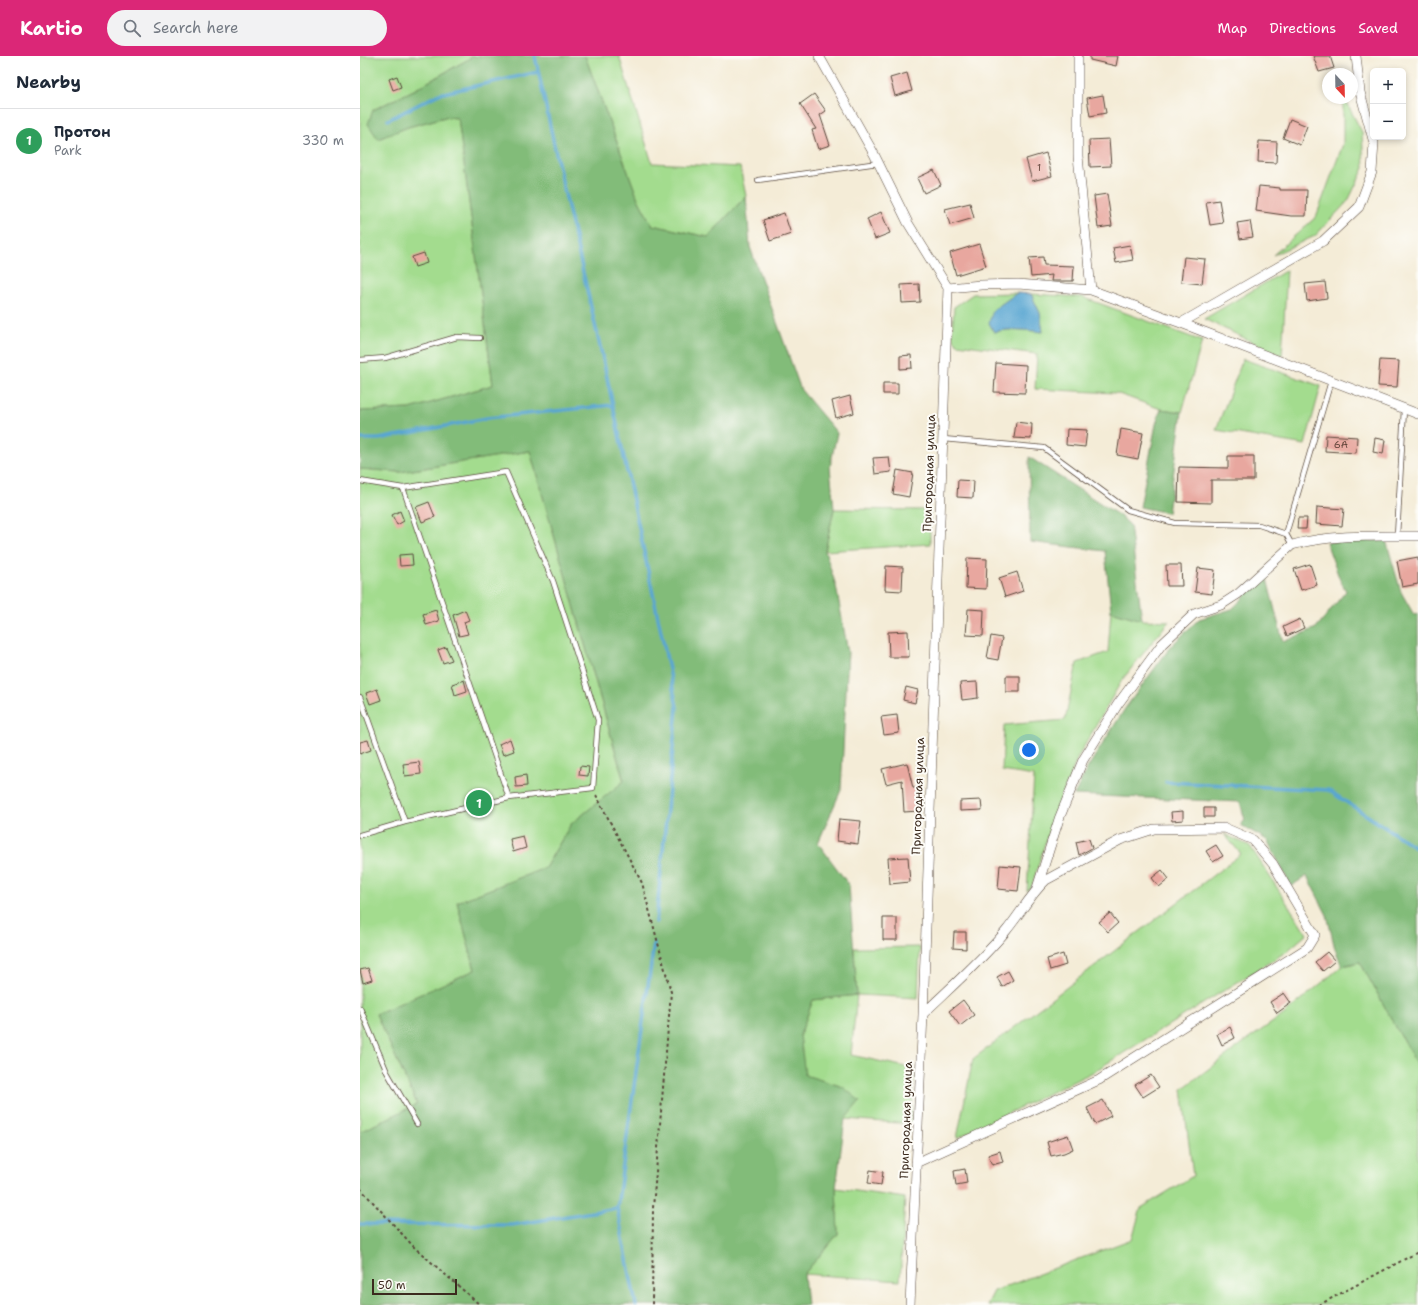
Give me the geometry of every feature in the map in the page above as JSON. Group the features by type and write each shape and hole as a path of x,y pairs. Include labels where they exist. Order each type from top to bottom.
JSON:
{"street":[{"path":"819,56 878,163 908,222 948,288 1018,284 1091,290 1418,414"},
{"path":"1078,56 1078,156 1091,290"},
{"path":"1181,323 1323,241 1358,207 1372,172 1374,143 1360,92 1356,56"},
{"name":"Пригородная улица","path":"910,1305 948,288"},
{"path":"1037,889 1059,819 1083,760 1118,704 1162,644 1194,614 1221,605 1238,594 1292,545 1333,538 1418,536"},
{"path":"916,1163 1099,1080 1307,948 1315,935 1273,864 1253,840 1225,828 1154,828 1120,840 1046,880 1037,889 1006,932 965,974 922,1014"}],"lane":[{"path":"758,180 878,163"},
{"path":"360,360 385,358 457,337 480,338"},
{"path":"1286,534 1331,381"},
{"path":"1397,536 1404,409"},
{"path":"942,440 1044,448 1128,510 1175,523 1259,525 1286,534 1292,545"},
{"path":"360,481 403,488 506,472 553,581 598,720 593,788 508,798 405,822 360,835"},
{"path":"403,488 508,798"},
{"path":"360,698 405,822"},
{"path":"360,1008 387,1072 417,1124"}],"path":[{"path":"593,788 642,883 672,992 653,1208 652,1305"},
{"path":"360,1188 414,1247 480,1305"},
{"path":"1319,1305 1418,1252"}],"green space":[{"path":"360,56 474,56 414,90 373,110 378,139 408,127 445,117 458,118 493,385 410,409 360,411"},
{"path":"474,56 585,56 638,199 652,225 708,237 746,196 750,247 801,390 837,433 830,467 834,509 825,551 836,586 848,652 841,790 818,843 849,885 857,995 813,1000 800,1035 805,1075 843,1087 860,1101 845,1119 836,1188 838,1234 804,1274 807,1305 360,1305 360,1132 417,1104 376,1014 475,970 457,902 545,868 571,824 624,781 530,451 400,472 360,469 360,411 410,409 493,385 458,118 445,117 408,127 378,139 368,124 373,110 414,90"},
{"path":"585,56 619,56 652,163 740,167 746,196 708,237 652,225 638,199"},
{"path":"1343,104 1347,104 1362,132 1364,168 1348,201 1315,236 1273,255 1316,217 1343,144"},
{"path":"1287,270 1282,356 1204,319"},
{"path":"1017,293 993,310 994,332 1024,330 1043,332 1040,313 1031,294 1082,297 1202,341 1182,412 1161,409 1116,393 1035,389 1037,354 957,344 952,336 954,307 973,294"},
{"path":"1243,359 1321,386 1305,445 1216,430"},
{"path":"1161,409 1182,412 1168,513 1140,507 1156,424"},
{"path":"530,451 624,782 571,824 545,868 457,902 475,970 376,1014 417,1104 360,1132 360,469 400,472"},
{"path":"1029,457 1120,516 1130,525 1142,620 1111,611 1105,551 1030,542"},
{"path":"834,509 930,510 930,544 825,551"},
{"path":"1386,540 1401,592 1414,615 1418,614 1418,1067 1360,962 1342,966 1335,949 1327,915 1307,876 1291,886 1267,840 1241,825 1245,820 1240,802 1074,795 1088,767 1126,707 1172,645 1199,619 1232,609 1266,575 1283,642 1316,628 1346,591 1340,580 1326,542"},
{"path":"1111,611 1142,620 1169,621 1122,680 1078,757 1053,817 1032,886 1027,891 1034,776 1002,771 1004,725 1065,720 1077,663 1108,652"},
{"path":"1224,834 1250,846 1307,934 1286,952 1093,1072 957,1138 973,1059 1241,854"},
{"path":"920,947 918,998 857,995 854,948"},
{"path":"1360,962 1418,1067 1418,1305 987,1305 994,1291 1132,1239 1141,1208 1193,1176 1182,1089 1283,1015 1342,966"},
{"path":"857,995 851,1055 915,1069 911,1124 845,1119 843,1087 804,1075 800,1035 813,1000"},
{"path":"836,1188 905,1198 900,1281 804,1274 838,1234"}],"water":[{"path":"1017,293 1031,294 1040,313 1043,332 1012,330 994,332 989,323 993,310"}],"building":[{"path":"1090,56 1118,56 1116,66 1090,60"},
{"path":"1313,56 1330,56 1334,68 1322,68 1322,71 1319,72"},
{"path":"907,73 912,91 895,96 890,78"},
{"path":"397,76 401,87 393,90 389,79"},
{"path":"814,94 826,111 820,115 830,145 818,149 812,130 816,129 800,104"},
{"path":"1103,95 1106,113 1090,116 1087,98"},
{"path":"1290,119 1307,126 1300,145 1283,138"},
{"path":"1109,139 1111,166 1090,167 1089,140"},
{"path":"1259,141 1277,142 1276,163 1258,162"},
{"path":"1046,153 1052,176 1032,181 1026,159"},
{"path":"934,170 941,185 924,193 917,178"},
{"path":"1259,186 1280,188 1280,190 1307,190 1306,216 1291,216 1256,211"},
{"path":"1107,194 1112,226 1098,228 1094,196"},
{"path":"1219,200 1223,223 1210,225 1206,202"},
{"path":"970,203 974,218 950,225 945,209"},
{"path":"881,212 890,233 875,239 867,219"},
{"path":"784,213 791,234 770,241 763,220"},
{"path":"1250,221 1253,237 1240,239 1237,223"},
{"path":"979,244 986,266 956,275 950,253"},
{"path":"1130,245 1133,260 1116,263 1113,248"},
{"path":"424,253 427,263 415,267 412,257"},
{"path":"1043,257 1044,265 1074,266 1073,281 1051,281 1052,275 1031,277 1029,258"},
{"path":"1184,257 1205,259 1202,284 1181,282"},
{"path":"1325,282 1327,298 1307,301 1305,284"},
{"path":"919,284 920,302 902,303 901,285"},
{"path":"911,355 912,368 900,369 900,356"},
{"path":"1380,360 1399,361 1397,387 1378,386"},
{"path":"996,363 1026,365 1025,393 994,392"},
{"path":"883,383 898,383 898,394 883,394"},
{"path":"850,396 854,413 836,418 832,401"},
{"path":"1016,422 1032,424 1031,439 1014,438"},
{"path":"1067,429 1087,430 1085,447 1066,445"},
{"path":"1121,429 1143,433 1138,459 1117,455"},
{"path":"1326,435 1357,437 1356,453 1325,451"},
{"path":"1375,438 1385,440 1383,454 1373,452"},
{"path":"1228,456 1254,456 1254,480 1211,480 1211,503 1178,502 1179,467 1228,468"},
{"path":"889,457 891,472 875,474 873,458"},
{"path":"897,470 913,473 909,497 893,494"},
{"path":"958,480 974,481 973,498 957,497"},
{"path":"429,502 435,517 422,522 416,507"},
{"path":"1317,507 1344,509 1342,526 1316,524"},
{"path":"400,511 404,521 397,525 392,515"},
{"path":"1298,518 1307,518 1306,529 1297,529"},
{"path":"412,554 413,565 400,566 399,555"},
{"path":"1418,557 1418,584 1402,587 1397,561"},
{"path":"967,558 987,559 986,589 966,588"},
{"path":"1310,564 1317,585 1301,590 1294,569"},
{"path":"1166,565 1181,565 1182,586 1167,586"},
{"path":"886,566 903,567 902,591 885,590"},
{"path":"1198,568 1215,570 1212,594 1195,592"},
{"path":"1017,572 1023,591 1005,597 999,578"},
{"path":"968,609 984,610 983,636 966,635"},
{"path":"436,610 439,621 426,625 423,614"},
{"path":"465,610 469,620 464,622 468,634 459,636 453,615"},
{"path":"1300,619 1304,628 1287,636 1283,627"},
{"path":"908,631 909,657 889,657 888,632"},
{"path":"991,636 1002,638 998,660 987,658"},
{"path":"446,647 452,660 443,663 438,650"},
{"path":"1006,676 1020,676 1020,692 1006,692"},
{"path":"464,680 467,691 455,695 452,684"},
{"path":"977,682 978,698 962,700 960,683"},
{"path":"906,687 918,690 915,703 903,700"},
{"path":"377,689 381,700 370,704 366,693"},
{"path":"897,715 899,733 884,735 881,717"},
{"path":"510,739 514,751 503,755 499,744"},
{"path":"368,740 371,750 360,754 360,742"},
{"path":"419,762 421,774 405,776 403,764"},
{"path":"907,763 913,788 917,788 919,811 904,812 902,780 886,784 882,769"},
{"path":"580,766 589,767 588,776 579,775"},
{"path":"526,775 527,786 516,787 515,777"},
{"path":"981,800 982,810 960,811 960,801"},
{"path":"1204,808 1214,808 1214,817 1204,817"},
{"path":"1183,811 1183,820 1172,821 1171,812"},
{"path":"839,819 861,821 858,844 837,841"},
{"path":"523,836 526,848 513,852 510,839"},
{"path":"1089,839 1092,848 1079,855 1076,842"},
{"path":"1216,845 1223,856 1213,862 1206,851"},
{"path":"908,857 910,882 890,884 888,858"},
{"path":"1000,865 1021,867 1018,891 998,889"},
{"path":"1162,870 1169,879 1159,887 1152,878"},
{"path":"1110,913 1118,923 1108,932 1099,922"},
{"path":"883,918 897,918 897,940 883,940"},
{"path":"954,932 966,932 966,949 953,948"},
{"path":"1327,952 1335,961 1323,971 1315,962"},
{"path":"1063,954 1066,965 1050,970 1047,959"},
{"path":"368,968 372,980 363,983 360,970"},
{"path":"1008,971 1013,980 1002,987 997,977"},
{"path":"1284,993 1291,1003 1277,1013 1270,1002"},
{"path":"963,1000 974,1015 960,1026 949,1011"},
{"path":"1230,1027 1235,1038 1222,1045 1217,1034"},
{"path":"1151,1075 1159,1087 1143,1097 1135,1085"},
{"path":"1103,1100 1111,1116 1095,1124 1087,1108"},
{"path":"1068,1135 1073,1149 1051,1156 1047,1142"},
{"path":"1000,1151 1003,1162 992,1165 988,1155"},
{"path":"965,1169 967,1183 956,1185 954,1171"},
{"path":"870,1170 883,1172 881,1185 868,1183"}],"waterway":[{"path":"535,56 605,368 677,707 656,922"},
{"path":"388,120 439,94 538,72"},
{"path":"360,439 379,439 487,418 613,405"},
{"path":"1166,782 1328,790 1418,849"},
{"path":"636,1305 617,1208 654,943"},
{"path":"360,1224 512,1225 617,1208"}],"place":[{"name":"Протон","path":"479,803"}]}
